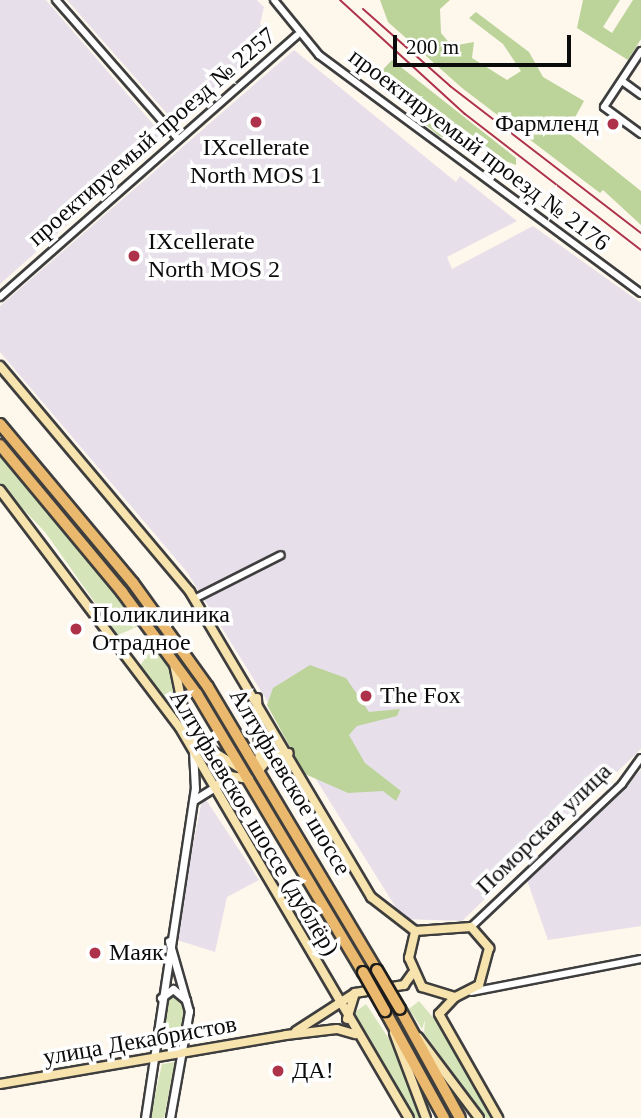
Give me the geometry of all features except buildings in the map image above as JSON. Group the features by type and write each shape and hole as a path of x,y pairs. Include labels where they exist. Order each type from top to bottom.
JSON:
{"main road":[{"path":"0,366 126,509 194,598 257,696 371,897 415,931 471,927 489,948 486,984 455,997 443,1007 442,1021 498,1118"},
{"name":"Алтуфьевское шоссе","path":"0,424 144,597 260,769 460,1118"},
{"name":"Алтуфьевское шоссе","path":"0,445 173,661 252,781 444,1118"},
{"name":"Алтуфьевское шоссе (дублёр)","path":"0,491 180,728 347,1019 409,1118"},
{"path":"173,661 193,752"},
{"path":"257,696 260,769"},
{"path":"180,728 252,781"},
{"path":"260,769 270,757 289,753"},
{"path":"215,788 234,775 252,781"},
{"path":"415,931 412,974 428,990 455,997"},
{"name":"улица Декабристов","path":"286,1035 355,993 404,985 412,974"},
{"path":"347,1019 355,993"},
{"path":"402,1013 480,1118"},
{"path":"388,1016 426,1118"},
{"name":"улица Декабристов","path":"0,1084 182,1055 286,1035 342,1029 360,1038"}],"street":[{"path":"56,0 178,139"},
{"name":"проектируемый проезд № 2176","path":"274,0 297,35 641,293"},
{"name":"проектируемый проезд № 2257","path":"0,297 297,35"},
{"path":"641,51 604,107 641,134"},
{"path":"621,81 641,95"},
{"path":"194,598 281,555"},
{"path":"145,1118 155,1058 168,937 192,804 193,752"},
{"name":"Поморская улица","path":"471,927 622,784 641,758"},
{"path":"192,804 200,792 215,788"},
{"path":"168,937 188,1004 170,1118"},
{"path":"486,984 641,959"},
{"path":"160,1002 173,989 188,1004"}],"shaded area":[{"path":"0,0 46,0 165,138 0,284"},
{"path":"67,0 257,0 264,7 260,24 273,40 177,125"},
{"path":"294,50 456,182 460,176 517,221 447,257 452,269 533,226 641,303 641,749 462,921 403,919 187,572 0,352 0,306"},
{"path":"641,770 641,926 548,940 527,880"},
{"path":"203,795 259,880 227,897 215,952 174,939"}],"green space":[{"path":"380,0 450,0 440,9 441,33 452,46 474,42 472,58 507,80 521,71 503,44 469,18 476,12 529,52 543,77 584,101 567,132 641,191 641,225 603,190 600,193 462,88 388,22"},
{"path":"583,0 620,0 603,27 612,33 633,0 641,0 641,39 628,60 577,28"},
{"path":"392,60 516,158 516,165 439,136 405,107 399,90 374,79"},
{"path":"0,450 133,611 139,626 118,635 45,532 0,485"},
{"path":"152,648 171,664 180,718 140,666"},
{"path":"310,665 346,678 369,712 400,709 397,716 357,726 349,735 365,763 401,791 396,801 383,791 348,793 305,774 267,705 273,688"},
{"path":"168,993 179,993 185,1010 178,1042 160,1044"},
{"path":"419,1001 442,1028 494,1118 486,1118 424,1033 425,1020 422,1029 409,1009"},
{"path":"366,1004 391,1042 421,1118 413,1118 351,1015"},
{"path":"175,1062 164,1118 150,1118 162,1064"}],"railway":[{"path":"340,0 465,114 641,250"},
{"path":"363,9 450,86 641,233"}],"place":[{"name":"IXcellerate North MOS 1","path":"256,122"},
{"name":"Фармленд","path":"613,124"},
{"name":"IXcellerate North MOS 2","path":"134,256"},
{"name":"Поликлиника Отрадное","path":"76,629"},
{"name":"The Fox","path":"366,696"},
{"name":"Маяк","path":"95,953"},
{"name":"ДА!","path":"278,1071"}]}
